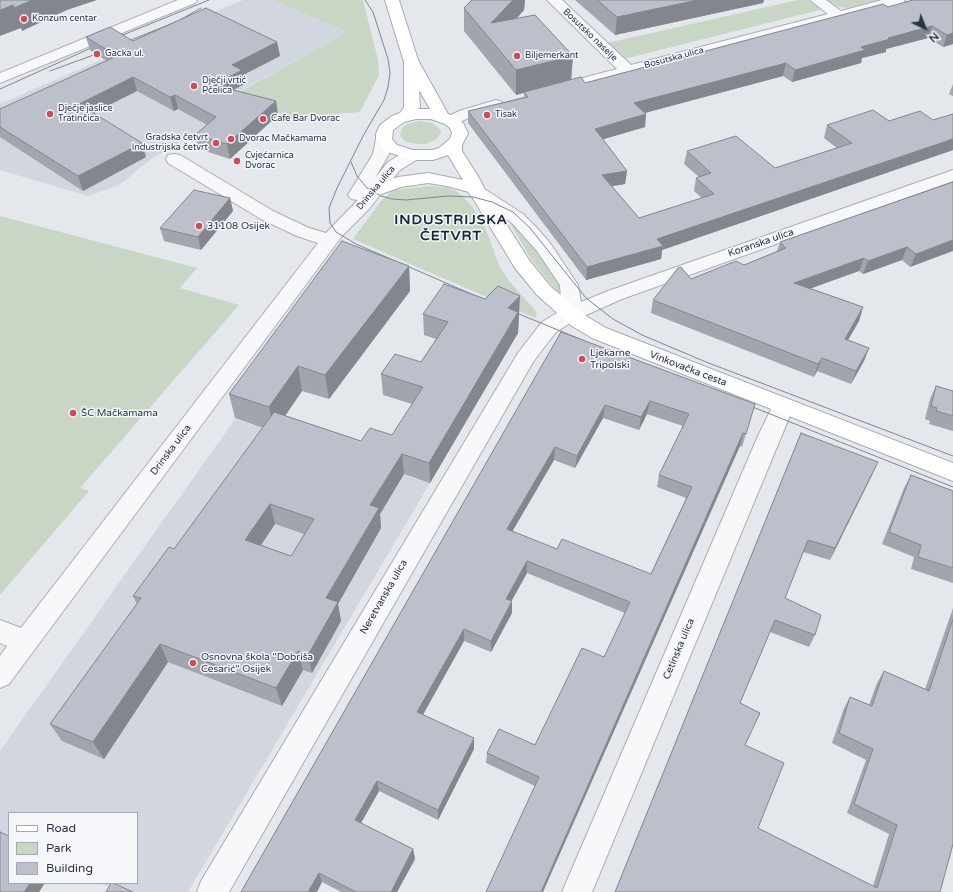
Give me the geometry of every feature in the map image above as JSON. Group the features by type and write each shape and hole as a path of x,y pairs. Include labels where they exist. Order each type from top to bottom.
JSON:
{"main road":[{"path":"392,0 411,60 446,119"},
{"path":"406,116 412,107 411,60"},
{"path":"384,139 386,128 398,119 406,116 424,114 446,119 457,126 460,133 454,145 445,151 416,156"},
{"name":"Vinkovačka cesta","path":"384,139 391,148 397,151 442,163 475,190"},
{"name":"Vinkovačka cesta","path":"454,145 454,151 471,178 475,190 532,278 556,303 589,327 614,340 953,472"},
{"path":"373,192 398,182 428,178 449,181 475,190"}],"street":[{"path":"0,78 190,0"},
{"name":"Bosutsko naselje","path":"554,0 627,70"},
{"path":"817,0 838,15"},
{"name":"Bosutska ulica","path":"545,92 898,0"},
{"path":"446,119 507,102"},
{"name":"Drinska ulica","path":"336,233 363,183 381,154 384,139"},
{"name":"Drinska ulica","path":"0,676 336,233 363,205 394,166 416,156"},
{"path":"174,159 267,215 302,232 336,233"},
{"name":"Koranska ulica","path":"570,314 615,295 953,175"},
{"path":"475,190 517,218 544,247 568,285 571,300 570,314"},
{"name":"Neretvanska ulica","path":"212,892 525,358 549,327 570,314"},
{"name":"Cetinska ulica","path":"577,892 766,443 783,406"},
{"path":"0,631 25,642"}],"shaded area":[{"path":"243,0 273,0 347,32 234,94 249,101 150,160 122,183 113,187 88,196 0,170 0,104"},
{"name":"Osnovna škola \"Dobriša Cesarić\" Osijek","path":"235,419 430,483 188,892 120,892 102,884 138,884 138,812 8,812 8,841 0,837 0,751"}],"green space":[{"path":"273,0 363,0 378,60 379,75 360,112 291,118 234,95 347,32"},
{"path":"798,0 880,0 847,8 835,6 624,59 607,43"},
{"path":"420,121 432,123 440,129 441,132 437,139 426,144 406,142 400,135 403,127 407,124"},
{"path":"430,186 446,187 458,192 472,206 484,225 500,267 509,281 535,310 537,314 535,318 353,239 381,201 393,190"},
{"name":"ŠC Mačkamama","path":"0,216 197,268 180,288 239,305 80,488 89,491 0,595"},
{"path":"515,222 561,285 562,291 559,292 556,290 531,259 510,223"}],"building":[{"path":"0,0 32,0 14,8 13,5 0,10"},
{"path":"472,0 513,0 491,23 535,15 573,56 516,70 464,8"},
{"path":"597,0 698,0 617,17"},
{"path":"913,0 953,0 953,33 947,35 932,26 861,47 865,50 795,70 786,63 634,103 646,114 595,129 627,171 602,175 639,218 714,194 696,178 711,173 687,151 736,136 775,168 852,143 827,125 873,110 889,121 920,111 933,120 953,114 953,139 657,239 663,246 587,267 468,111 528,97 524,92 581,77 585,83 883,4 888,7"},
{"path":"206,8 277,42 232,65 242,70 214,85 276,101 227,144 195,135 216,117 175,95 170,97 133,77 79,104 142,143 78,176 0,127 0,109 117,56 86,37 110,27 133,41"},
{"path":"953,182 953,240 916,254 907,247 868,261 864,258 794,283 863,307 845,339 869,348 856,371 822,358 818,364 653,300 678,268 681,267 691,279 736,261 744,265 786,248 780,242"},
{"path":"194,190 230,198 198,237 160,228"},
{"path":"342,241 409,266 325,375 298,366 269,407 229,394"},
{"path":"444,284 485,299 498,286 520,296 508,308 518,312 429,463 402,454 370,505 379,508 326,598 338,602 308,655 298,651 276,688 160,644 93,742 50,724 141,598 133,596 169,547 174,549 274,412 361,441 370,428 392,435 423,387 381,374 395,354 421,362 448,322 423,314","holes":["270,504 314,519 291,556 245,540"]},
{"path":"561,332 755,404 746,434 743,433 541,892 486,892 539,777 487,753 499,729 535,745 582,648 604,657 630,602 527,561 506,599 512,601 491,641 464,629 417,712 474,738 438,810 377,781 355,820 413,849 391,892 356,892 319,873 308,892 241,892","holes":["650,401 689,414 659,475 692,487 651,574 562,539 557,549 507,529 555,447 577,456 605,405 641,417"]},
{"path":"936,386 953,391 953,416 936,411 937,408 931,406"},
{"path":"801,433 878,462 835,548 808,540 785,598 821,615 815,635 775,620 740,703 760,713 745,745 784,763 758,828 877,888 897,825 854,804 873,749 839,733 850,697 872,706 884,671 929,691 953,619 953,844 940,892 615,892"},
{"path":"911,475 953,491 953,568 918,557 921,545 889,532"},
{"path":"0,832 8,836 8,884 29,884 24,892 0,892"},
{"path":"110,884 115,884 133,892 106,892"}],"tram line":[{"path":"113,39 209,0"},
{"path":"365,0 373,12 388,59 390,73 388,87 384,100 363,136 337,188 329,208 330,223 336,232 356,244 483,299"},
{"path":"121,44 178,21 201,8"},
{"path":"0,89 100,44"},
{"path":"50,71 107,50"},
{"path":"351,162 357,176 367,188 381,196 392,199 406,200 448,196 473,197 492,202 513,212 530,228 586,298 613,319 642,335 706,362 953,456"},
{"path":"509,310 585,341"},
{"path":"745,404 953,487"}],"place":[{"name":"Konzum centar","path":"24,19"},
{"name":"Gacka ul.","path":"97,54"},
{"name":"Biljemerkant","path":"517,56"},
{"name":"Dječji vrtić Pčelica","path":"194,86"},
{"name":"Dječje jaslice Tratinčica","path":"50,114"},
{"name":"Tisak","path":"487,115"},
{"name":"Cafe Bar Dvorac","path":"263,119"},
{"name":"Dvorac Mačkamama","path":"231,139"},
{"name":"Gradska četvrt Industrijska četvrt","path":"216,143"},
{"name":"Cvjećarnica Dvorac","path":"237,161"},
{"name":"31108 Osijek","path":"199,226"},
{"name":"Ljekarne Tripolski","path":"582,359"},
{"name":"ŠC Mačkamama","path":"73,413"},
{"name":"Osnovna škola \"Dobriša Cesarić\" Osijek","path":"193,663"}],"district":[{"name":"INDUSTRIJSKA ČETVRT","path":"451,228"}]}
